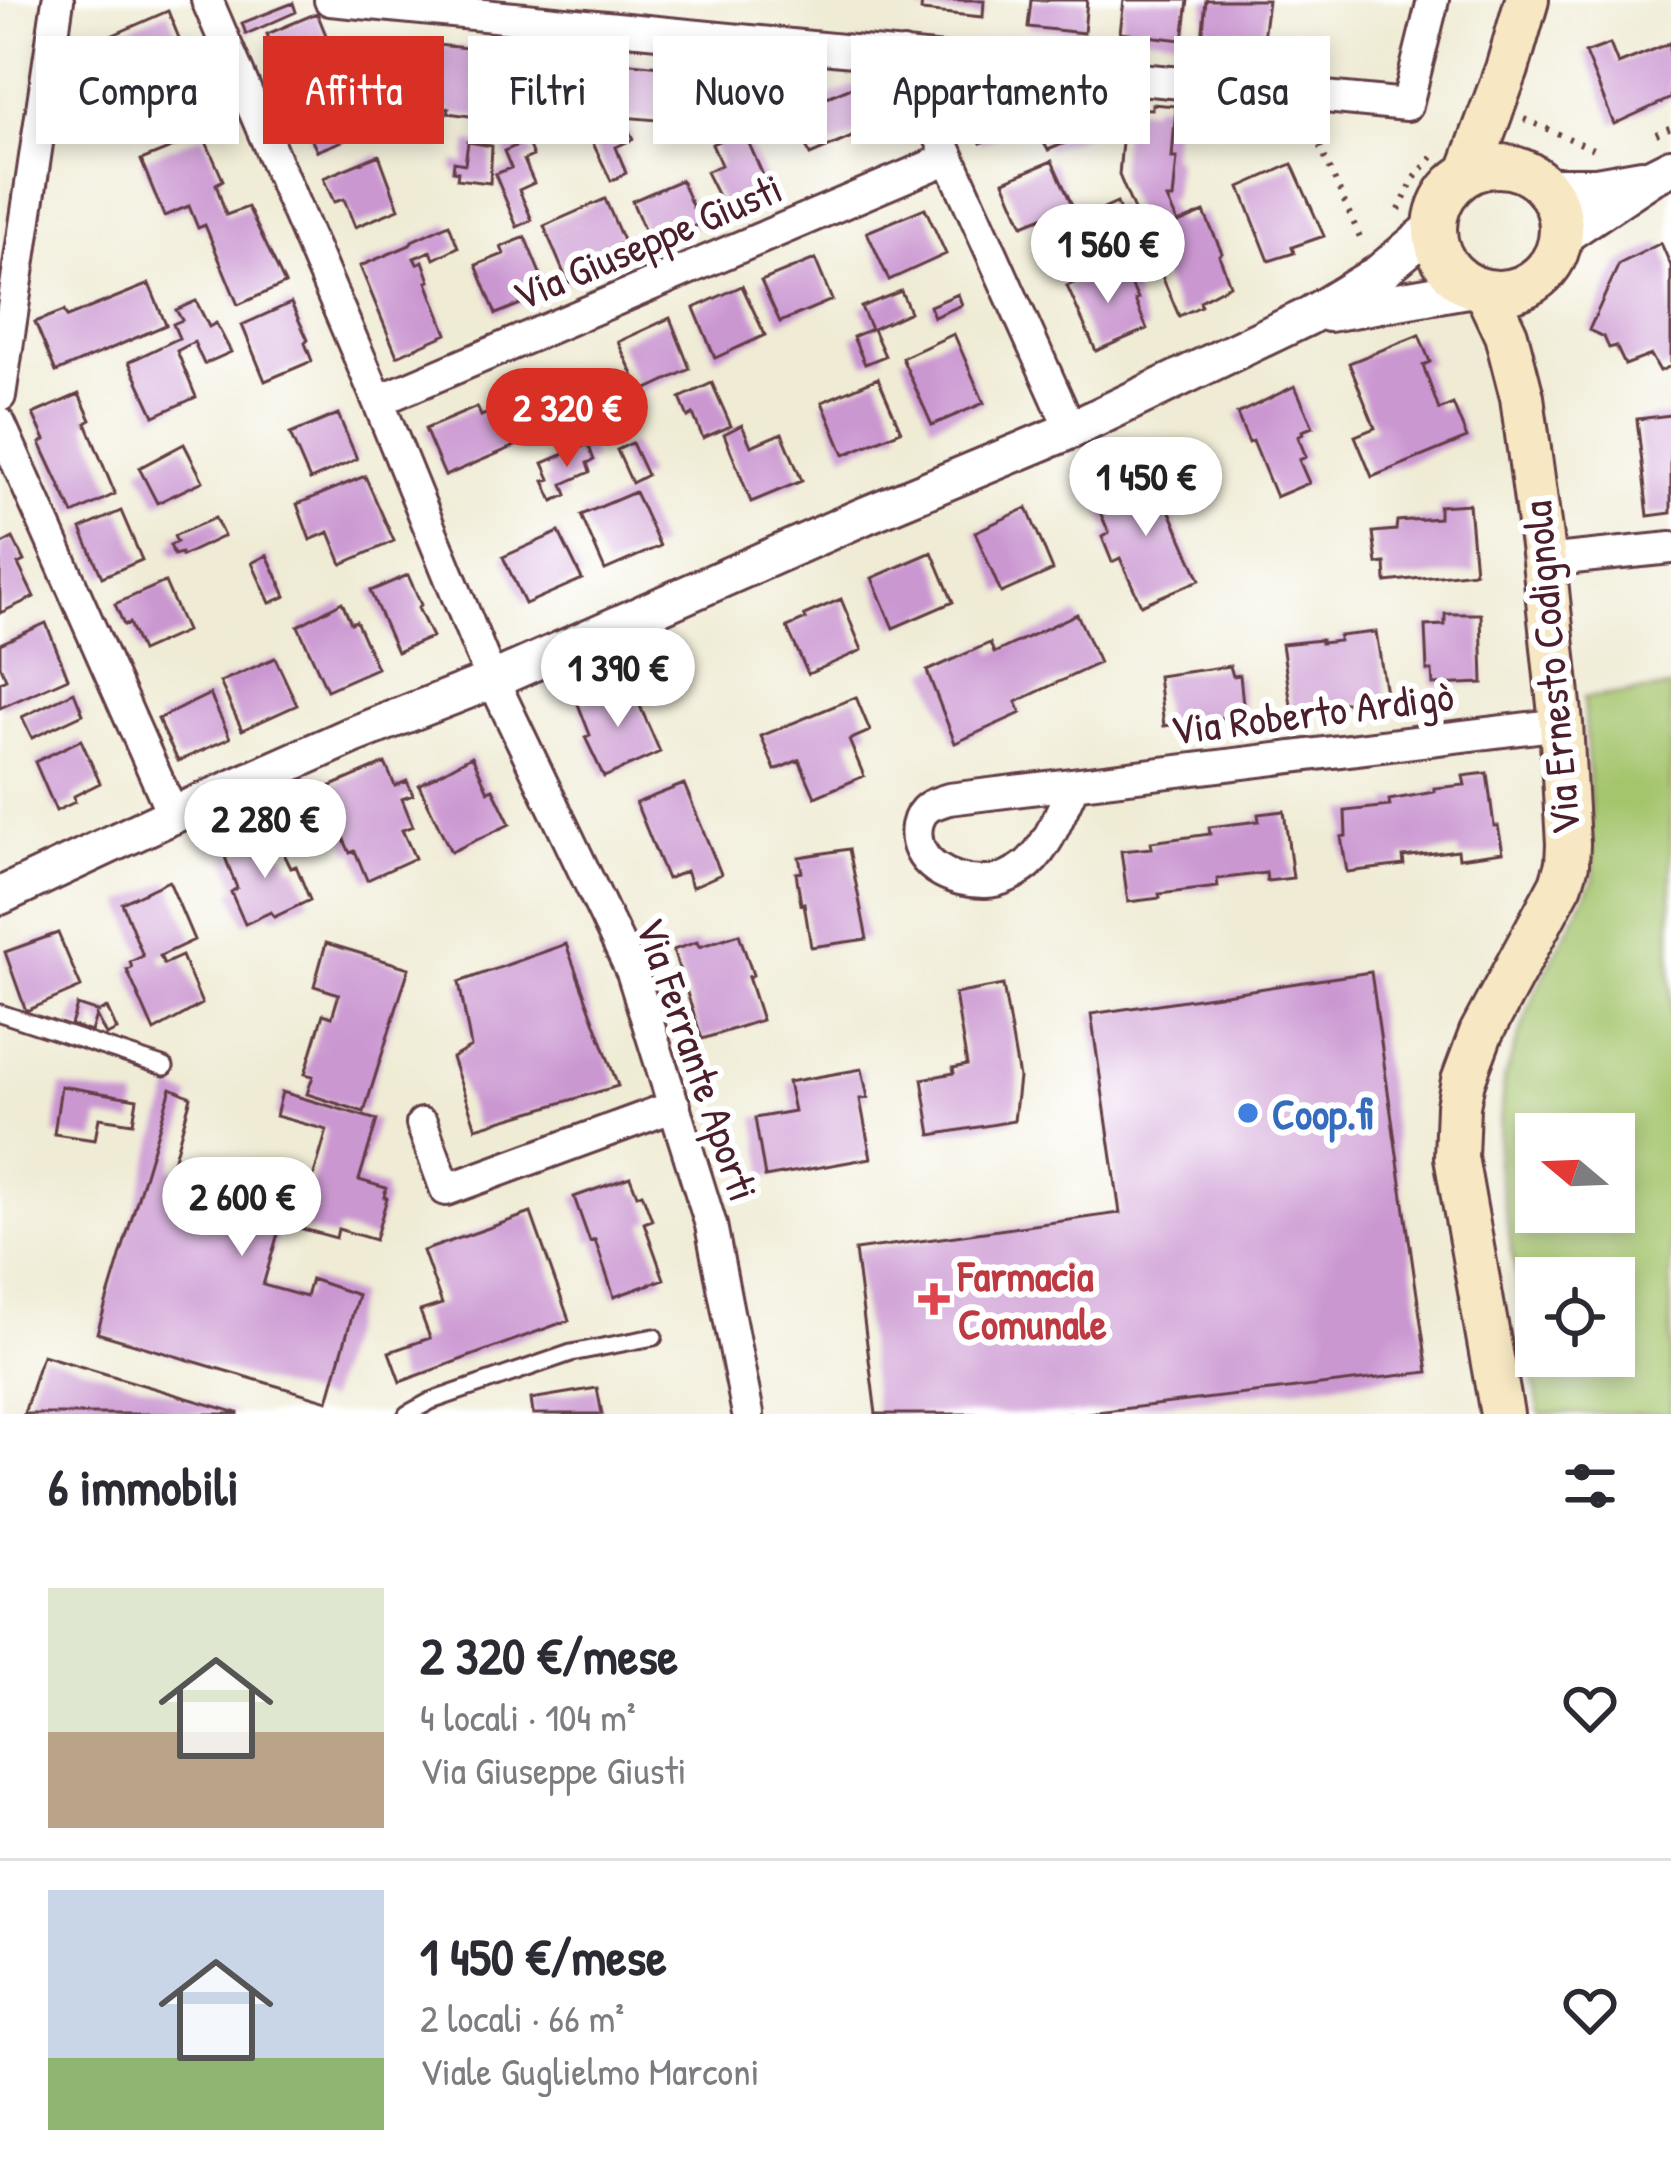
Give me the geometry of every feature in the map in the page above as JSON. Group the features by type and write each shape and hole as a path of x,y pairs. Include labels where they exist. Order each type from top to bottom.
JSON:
{"main road":[{"path":"1469,172 1527,0"},
{"path":"1507,69 1514,144 1555,201 1561,219 1557,254 1534,281 1503,293 1480,290 1457,278 1436,246 1434,227 1444,195 1469,172 1489,166 1509,166 1537,180"},
{"name":"Via Ernesto Codignola","path":"1522,397 1524,336 1534,281"},
{"name":"Via Ernesto Codignola","path":"1480,290 1506,335 1522,397 1561,724 1567,864 1541,924 1481,1034 1458,1106 1456,1157 1502,1414"}],"street":[{"path":"0,396 58,0"},
{"name":"Via Ferrante Aporti","path":"207,0 493,680 632,972 711,1226 748,1414"},
{"path":"330,0 851,50"},
{"path":"1330,97 1407,105 1433,0"},
{"path":"944,144 1071,430"},
{"name":"Via Giuseppe Giusti","path":"378,401 950,158"},
{"path":"1537,180 1596,186 1657,160"},
{"path":"1561,237 1657,160"},
{"path":"0,896 353,735 493,680 1071,430 1307,317 1378,274 1434,227"},
{"path":"1307,317 1480,290"},
{"path":"0,424 173,814"},
{"path":"1544,561 1671,548"},
{"name":"Via Roberto Ardigò","path":"1074,784 1040,850 1004,878 985,882 958,878 930,866 918,850 920,815 928,805 949,799 1561,724"},
{"path":"422,1124 446,1190 675,1106"}],"lane":[{"path":"0,1013 165,1067"},
{"path":"407,1414 431,1401 571,1353 655,1337"}],"path":[{"path":"1509,113 1608,156"},
{"path":"1657,160 1671,127"},
{"path":"1319,144 1369,257"}],"green space":[{"path":"1671,688 1671,1414 1540,1414 1534,1377 1635,1377 1635,1257 1515,1257 1515,1267 1497,1162 1504,1077 1535,993 1594,879 1584,698"}],"building":[{"path":"922,0 984,0 983,17 921,11"},
{"path":"1031,0 1087,0 1084,33 1028,27"},
{"path":"1124,0 1188,0 1184,36 1120,33"},
{"path":"1206,0 1268,0 1263,36 1202,36"},
{"path":"293,3 296,12 246,34 242,23"},
{"path":"168,11 178,36 111,36"},
{"path":"317,13 326,36 268,36"},
{"path":"1670,43 1671,98 1614,124 1585,53 1610,44 1618,64"},
{"path":"444,46 468,48 468,116 448,113 449,108 444,107"},
{"path":"629,63 653,65 653,120 629,118"},
{"path":"851,87 851,137 810,155 805,144 827,144 827,97"},
{"path":"1152,104 1174,106 1172,158 1177,158 1173,199 1167,199 1178,223 1204,212 1230,285 1179,316 1119,175 1122,144 1150,144"},
{"path":"468,142 492,146 490,183 457,179 454,162 465,164"},
{"path":"181,144 207,144 223,180 216,184 226,215 248,207 285,284 238,305 205,225 198,228 189,206 164,216 141,160"},
{"path":"528,144 533,156 524,160 534,183 519,190 532,220 517,227 495,174 511,168 504,151"},
{"path":"593,144 622,144 616,147 626,173 611,181"},
{"path":"712,144 749,144 770,191 725,210 706,172 721,165"},
{"path":"379,155 399,209 355,227 344,199 334,202 323,178"},
{"path":"1052,161 1072,205 1023,225 1004,181"},
{"path":"1292,164 1324,236 1269,261 1240,187"},
{"path":"681,180 700,224 651,246 632,201"},
{"path":"605,199 624,243 613,247 617,260 568,283 544,226"},
{"path":"1117,203 1124,223 1093,237 1086,217"},
{"path":"925,208 946,254 889,280 867,232"},
{"path":"449,224 458,247 434,259 431,251 414,258 417,264 423,261 447,334 397,356 360,266"},
{"path":"525,237 548,293 496,314 476,265 504,254 501,247"},
{"path":"1661,243 1671,266 1671,366 1660,371 1651,355 1625,365 1616,346 1609,348 1604,337 1589,330 1619,264"},
{"path":"815,259 832,300 780,322 761,281"},
{"path":"1120,262 1147,329 1096,351 1067,286"},
{"path":"149,284 166,325 56,372 35,322 64,311 67,317"},
{"path":"742,286 765,335 715,358 694,308"},
{"path":"901,291 910,312 873,329 885,356 865,364 853,337 871,329 861,307"},
{"path":"958,294 962,305 934,317 930,306"},
{"path":"196,301 209,327 216,323 231,352 204,364 194,342 177,351 196,397 154,416 129,362 179,338 173,324 182,320 176,310"},
{"path":"291,303 312,361 265,381 242,325"},
{"path":"670,318 690,369 641,392 618,342"},
{"path":"954,334 984,403 932,425 902,358"},
{"path":"1419,335 1430,362 1423,365 1439,410 1453,404 1467,438 1372,477 1355,436 1375,428 1349,363"},
{"path":"559,377 578,419 445,476 425,429 477,407 481,416 499,409 496,403"},
{"path":"878,378 901,431 844,455 822,402"},
{"path":"712,383 731,426 703,438 680,398"},
{"path":"1295,386 1313,427 1298,437 1306,457 1299,460 1309,483 1276,497 1237,414"},
{"path":"79,394 115,494 73,514 40,443 45,440 33,414"},
{"path":"338,414 357,459 310,480 290,434"},
{"path":"1671,415 1671,513 1648,516 1637,419"},
{"path":"742,425 751,446 782,433 802,481 751,502 724,434"},
{"path":"632,443 647,475 632,483 617,450"},
{"path":"184,444 203,481 157,503 139,468"},
{"path":"588,444 594,460 587,463 590,472 563,484 567,495 553,501 544,481 550,479 543,463"},
{"path":"1153,473 1200,580 1141,605 1120,558 1112,562 1102,537 1109,533 1094,498"},
{"path":"365,476 394,541 342,564 329,532 310,540 297,504"},
{"path":"635,492 660,546 605,570 581,515"},
{"path":"1469,504 1475,572 1386,582 1385,563 1377,564 1373,532 1396,530 1397,521 1439,518 1439,506"},
{"path":"1027,508 1053,570 1001,593 975,532"},
{"path":"121,511 142,560 102,577 81,529"},
{"path":"215,518 224,536 182,556 174,555 170,545 177,542 174,536"},
{"path":"559,532 582,579 525,604 503,557"},
{"path":"13,538 24,561 18,564 34,597 0,613 0,545"},
{"path":"932,552 953,602 893,628 872,578"},
{"path":"267,555 286,596 270,603 252,563"},
{"path":"408,575 432,637 397,652 370,591"},
{"path":"165,582 186,631 141,651 115,604"},
{"path":"841,599 862,650 808,674 787,627"},
{"path":"342,602 377,668 327,690 298,626"},
{"path":"1077,614 1099,663 1016,702 1021,713 955,743 927,671 990,643 994,653"},
{"path":"1445,614 1481,614 1483,683 1433,685 1432,671 1427,671 1425,626 1445,625"},
{"path":"46,623 68,678 0,708 0,682 6,679 0,644"},
{"path":"1376,632 1387,700 1292,712 1282,644 1339,641 1339,636"},
{"path":"275,658 297,705 242,730 220,682"},
{"path":"1230,666 1233,676 1240,675 1244,714 1164,726 1158,676"},
{"path":"629,681 660,752 604,777 585,737 590,735 578,704"},
{"path":"74,692 83,714 32,738 22,717"},
{"path":"210,694 230,738 178,761 158,719"},
{"path":"856,697 870,731 849,740 864,776 815,797 799,760 775,770 761,736"},
{"path":"81,740 100,783 56,811 35,762"},
{"path":"472,756 510,824 451,852 419,785"},
{"path":"385,763 395,786 407,781 413,795 402,799 413,826 402,830 415,858 367,880 322,790"},
{"path":"1487,773 1494,826 1498,826 1503,852 1459,858 1458,850 1403,857 1404,865 1347,872 1341,837 1346,836 1345,811 1390,806 1389,800 1465,785 1463,776"},
{"path":"684,784 721,874 692,887 686,871 667,879 636,803"},
{"path":"1284,811 1293,878 1267,881 1266,873 1217,879 1218,887 1128,902 1121,851 1210,834 1209,827 1259,821 1258,814"},
{"path":"275,836 291,868 296,866 310,900 245,924 231,892 237,888 225,857"},
{"path":"849,849 867,939 811,947 796,873 802,872 799,857"},
{"path":"169,881 194,940 160,956 164,964 182,956 202,1004 154,1031 127,970 132,968 130,962 143,956 122,903"},
{"path":"58,933 81,987 26,1011 5,952"},
{"path":"739,934 762,1020 702,1039 673,950"},
{"path":"326,943 409,968 364,1112 307,1094 313,1076 305,1074 323,1014 332,1017 339,994 314,986"},
{"path":"566,944 618,1086 476,1128 452,1058 471,1047 459,982"},
{"name":"Coop.fi","path":"1371,972 1428,1372 1080,1414 876,1414 855,1250 1120,1213 1091,1014"},
{"path":"1003,985 1019,1078 1014,1121 931,1135 922,1079 954,1073 953,1068 967,1065 955,994"},
{"path":"77,1005 98,1012 107,1008 117,1030 106,1035 96,1015 91,1032 71,1025"},
{"path":"862,1069 868,1098 860,1099 871,1158 765,1177 755,1118 794,1111 788,1082"},
{"path":"61,1086 137,1099 133,1123 99,1118 95,1140 54,1134"},
{"path":"171,1088 191,1097 171,1169 305,1206 327,1130 276,1116 282,1092 377,1120 359,1180 386,1188 375,1240 338,1229 336,1238 281,1223 263,1285 306,1297 311,1279 358,1295 328,1401 97,1333"},
{"path":"630,1177 652,1220 644,1223 664,1279 614,1297 574,1197"},
{"path":"531,1213 569,1320 400,1382 389,1352 430,1338 420,1311 442,1304 423,1251"},
{"path":"42,1355 238,1413 238,1414 24,1414"},
{"path":"597,1388 602,1414 533,1414 531,1399"}],"place":[{"name":"Coop.fi","path":"1248,1113"},
{"name":"Farmacia Comunale","path":"934,1299"}]}
